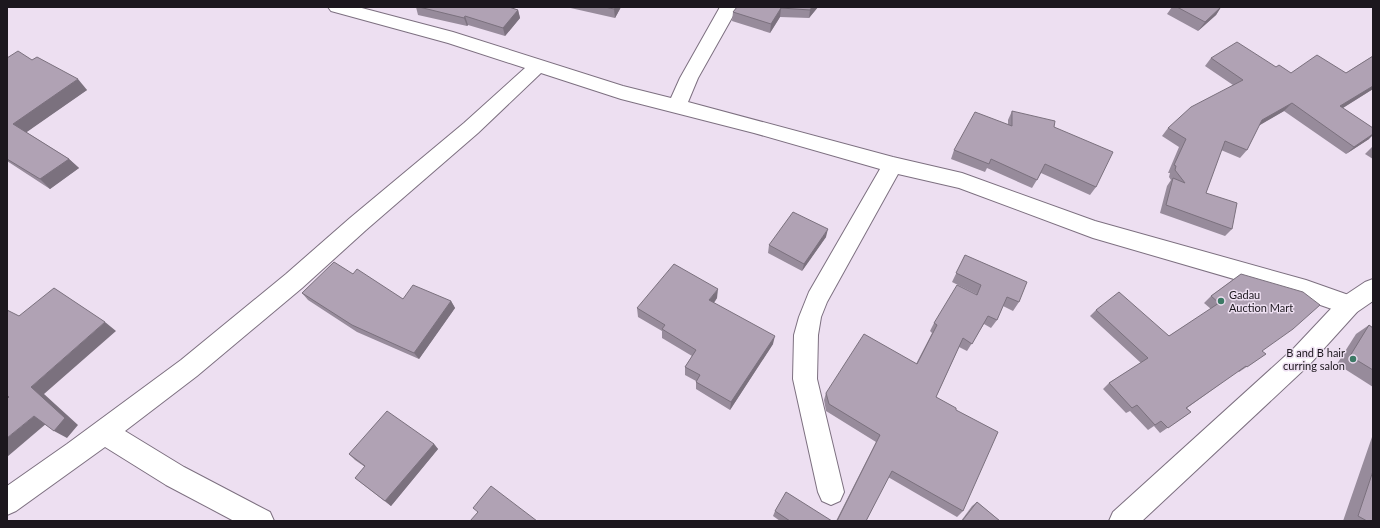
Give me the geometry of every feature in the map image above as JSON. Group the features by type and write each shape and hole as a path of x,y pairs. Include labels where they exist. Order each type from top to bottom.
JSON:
{"street":[{"path":"337,7 453,38 621,92 754,126 893,165 962,181 1093,229 1306,290 1348,305"},
{"path":"676,107 689,78 729,7"},
{"path":"7,502 189,368 294,281 358,224 471,128 538,65"},
{"path":"831,492 805,379 806,335 810,317 817,299 893,165"},
{"path":"1122,521 1302,356 1348,305 1373,289"},
{"path":"104,432 175,476 261,521"}],"building":[{"path":"419,7 509,7 518,10 503,28 465,16 464,18"},
{"path":"737,7 812,7 810,10 781,8 771,24 733,12"},
{"path":"1177,7 1221,7 1205,22"},
{"path":"1237,42 1276,67 1279,65 1291,73 1317,55 1346,73 1373,56 1373,86 1340,106 1373,128 1373,134 1354,147 1292,103 1262,120 1247,150 1225,141 1206,193 1237,203 1232,229 1166,205 1173,178 1185,183 1175,170 1176,166 1174,165 1186,139 1168,128 1191,107 1243,80 1211,58"},
{"path":"18,51 32,60 37,57 78,79 13,124 69,159 40,179 7,159 7,58"},
{"path":"1012,111 1055,121 1054,127 1113,152 1096,187 1045,164 1037,180 991,159 989,164 954,150 975,112 1012,126"},
{"path":"793,212 828,229 804,264 769,245"},
{"path":"965,255 1027,282 1019,302 1007,297 997,320 988,316 972,344 963,338 936,397 956,408 956,410 998,432 963,511 892,471 866,521 837,521 880,435 829,404 826,393 864,334 917,364 937,325 934,323 957,285 977,295 981,285 956,273"},
{"path":"334,262 353,274 357,269 403,299 413,285 451,301 414,353 352,325 302,293"},
{"path":"674,264 718,289 709,300 775,336 731,402 696,382 700,375 685,367 696,350 662,329 665,325 637,308"},
{"path":"1241,274 1303,292 1320,305 1293,329 1262,351 1266,354 1247,367 1246,366 1186,408 1191,412 1168,428 1161,421 1155,425 1137,405 1132,408 1109,383 1148,358 1096,310 1119,292 1169,336 1219,303 1211,296"},
{"path":"54,288 105,322 31,387 65,418 54,431 34,416 7,438 7,399 9,397 7,395 7,310 19,316"},
{"path":"1369,325 1373,328 1373,370 1350,356"},
{"path":"387,411 434,444 385,501 355,478 365,466 349,454"},
{"path":"1373,471 1373,521 1367,521 1358,516"},
{"path":"491,486 537,521 470,521 478,512 473,508"},
{"path":"786,492 832,521 790,521 775,511"},
{"path":"977,502 1000,521 962,521"}],"place":[{"name":"Gadau Auction Mart","path":"1221,301"},
{"name":"B and B hair curring salon","path":"1353,359"}]}
